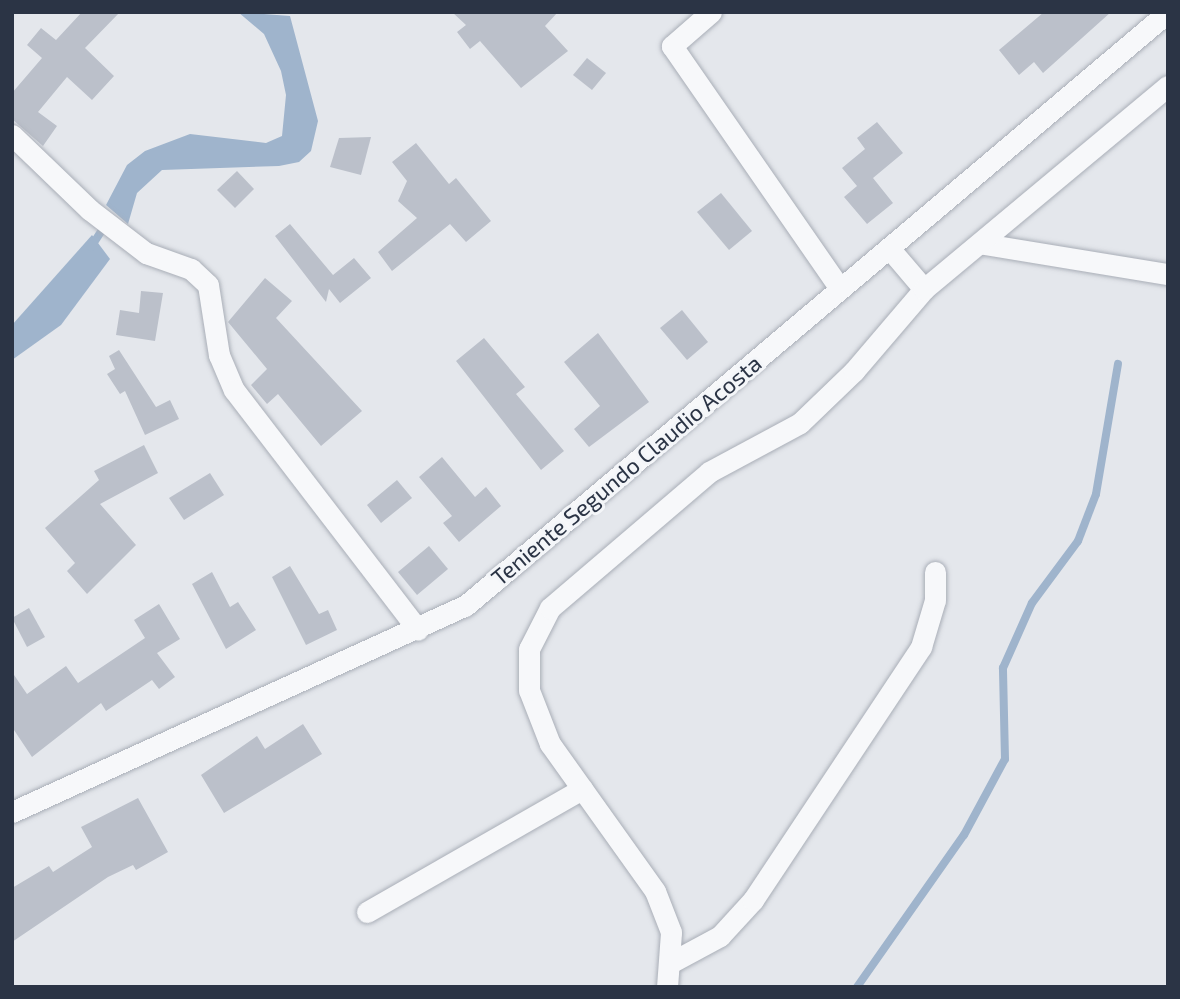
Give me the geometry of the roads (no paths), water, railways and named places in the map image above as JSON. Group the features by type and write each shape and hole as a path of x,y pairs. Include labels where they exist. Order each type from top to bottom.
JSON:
{"street":[{"path":"711,12 671,46 840,289"},
{"name":"Teniente Segundo Claudio Acosta","path":"12,812 418,630 465,606 1168,12"},
{"path":"667,987 671,932 655,891 550,744 528,690 529,649 550,608 709,472 800,423 854,372 924,289 984,244 1168,86"},
{"path":"12,135 90,210 146,253 191,269 208,285 219,355 234,390 418,630"},
{"path":"984,244 1168,274"},
{"path":"888,248 924,289"},
{"path":"670,963 720,936 753,900 921,646 935,600 935,572"},
{"path":"367,912 582,789"}],"water":[{"path":"238,12 290,16 318,121 311,151 299,162 279,166 162,170 137,193 128,224 106,205 127,165 145,151 190,134 266,143 282,136 286,95 281,71 264,34"},
{"path":"92,235 110,259 61,325 12,360 12,325"}],"waterway":[{"path":"91,247 107,222"},
{"path":"857,987 964,835 1005,759 1003,668 1032,603 1078,541 1096,494 1118,364"}]}
